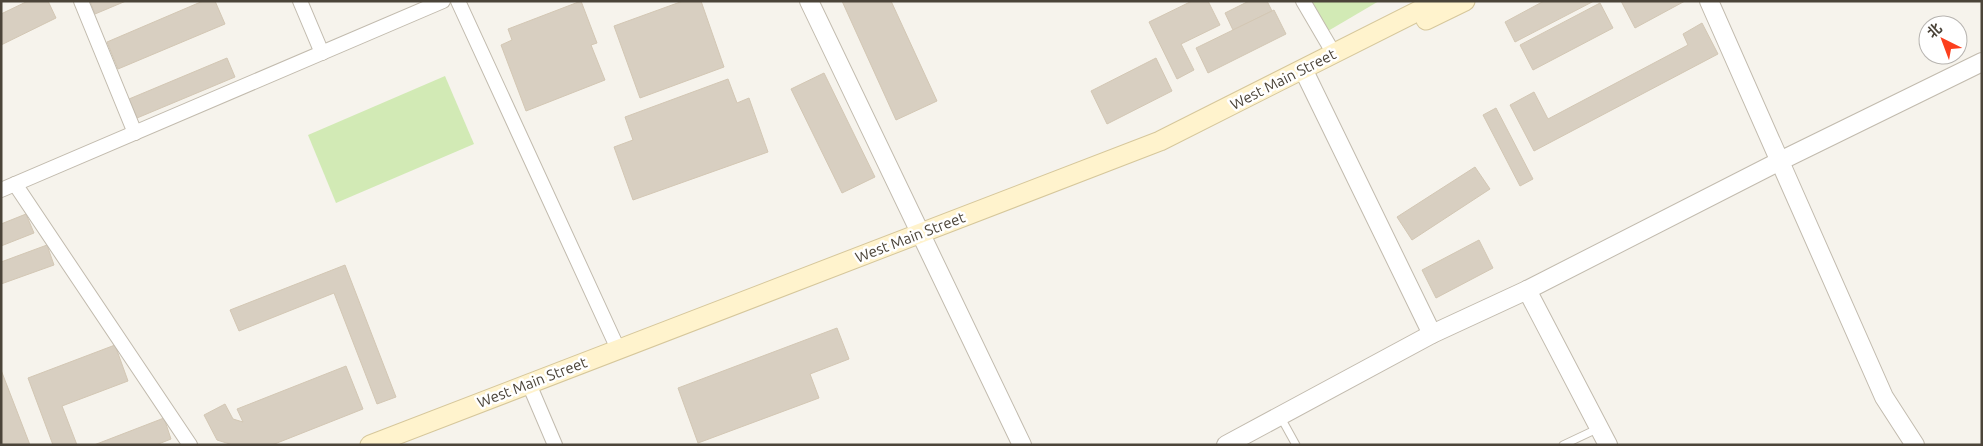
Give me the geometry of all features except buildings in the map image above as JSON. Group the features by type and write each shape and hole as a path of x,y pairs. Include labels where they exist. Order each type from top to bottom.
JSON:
{"main road":[{"name":"West Main Street","path":"1306,75 1334,54 1438,1"},
{"name":"West Main Street","path":"403,445 618,349 1165,152 1306,75 1464,1"},
{"name":"West Main Street","path":"370,445 531,389 922,239"}],"street":[{"path":"81,1 135,133"},
{"path":"300,1 322,53"},
{"path":"1,190 443,1"},
{"path":"458,1 618,349"},
{"path":"809,1 1022,445"},
{"path":"1303,1 1334,54"},
{"path":"1708,1 1884,397 1915,445"},
{"path":"1226,445 1432,334 1527,290 1982,62"},
{"path":"1306,75 1432,334"},
{"path":"15,184 190,445"},
{"path":"1527,290 1608,445"},
{"path":"531,389 555,445"}],"lane":[{"path":"1280,416 1296,445"},
{"path":"1563,445 1599,428"}],"green space":[{"path":"1310,1 1379,1 1328,31"},
{"path":"445,76 474,144 336,203 308,135"}]}
